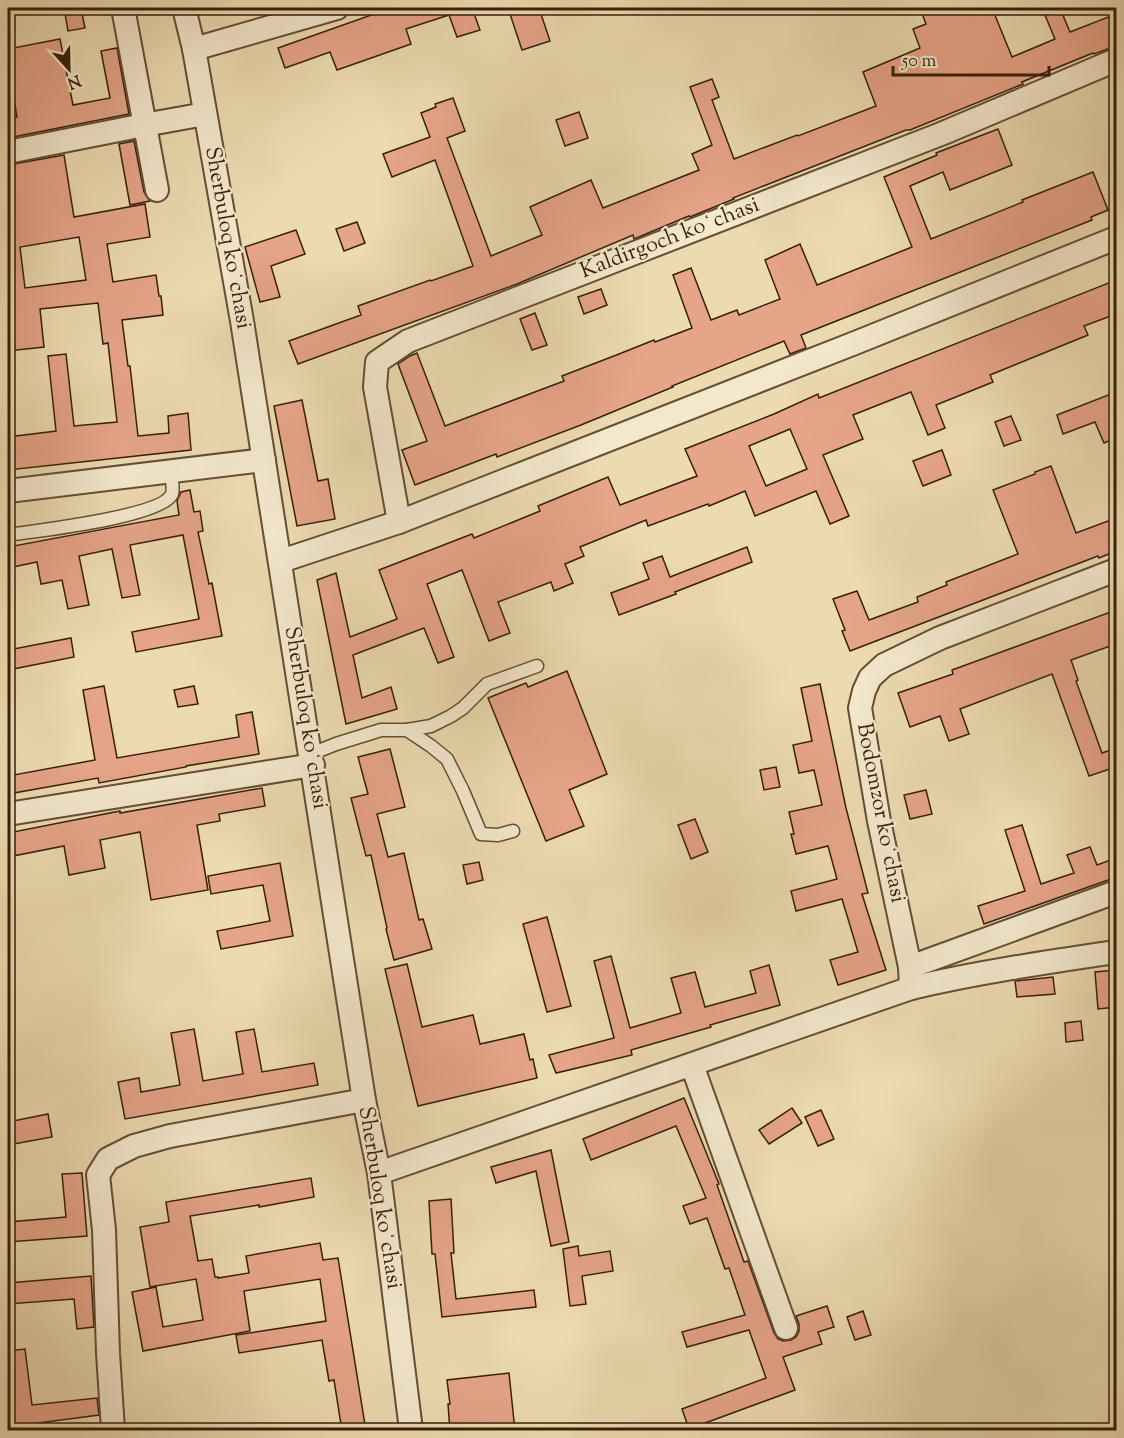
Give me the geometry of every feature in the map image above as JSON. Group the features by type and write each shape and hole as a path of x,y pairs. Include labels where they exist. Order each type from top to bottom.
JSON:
{"street":[{"path":"123,8 158,190"},
{"name":"Sherbuloq koʻchasi","path":"184,8 194,50 242,321 281,561 364,1100 378,1173 411,1431"},
{"path":"194,50 337,8"},
{"name":"Kaldirgoch koʻchasi","path":"399,522 375,387 377,362 408,341 941,134 1116,60"},
{"path":"8,152 205,114"},
{"path":"281,561 399,522 1116,238"},
{"path":"8,491 264,460"},
{"name":"Bodomzor koʻchasi","path":"911,977 879,821 861,708 864,691 870,678 884,665 940,638 1116,570"},
{"path":"8,814 312,759"},
{"path":"378,1173 692,1065 1116,892"},
{"path":"911,977 954,978 1116,952"},
{"path":"692,1065 786,1328"},
{"path":"113,1431 104,1230 98,1175 108,1159 134,1146 170,1136 364,1100"}],"lane":[{"path":"8,535 146,511 167,500 172,493 171,471"},
{"path":"312,759 336,744 381,730 407,730 431,726 463,708 487,684 537,666"},
{"path":"407,730 447,759 481,834 498,835 513,831"}],"building":[{"path":"64,8 81,8 85,28 68,31"},
{"path":"391,8 472,8 480,30 457,37 449,15 406,29 411,44 337,70 330,52 285,68 278,48"},
{"path":"508,8 539,8 550,41 522,50"},
{"path":"920,8 992,8 1012,57 1055,39 1042,8 1060,8 1070,32 1116,14 1116,46 1093,53 910,130 634,239 633,235 517,284 298,364 289,341 361,315 358,306 473,266 435,160 392,177 383,154 430,137 421,113 436,107 435,104 453,98 465,131 447,138 491,256 542,235 530,207 591,180 603,208 699,170 692,154 712,145 690,87 712,79 719,97 712,100 734,159 876,106 863,72 920,48 913,29 926,24"},
{"path":"60,39 73,105 110,98 101,51 117,48 129,114 8,138 8,119 17,117 8,64 8,49"},
{"path":"579,112 588,138 565,146 556,120"},
{"path":"998,129 1012,165 950,190 943,172 910,186 931,239 1093,172 1108,210 1091,217 1092,220 801,335 806,348 790,354 784,341 581,425 415,485 402,450 427,441 398,364 410,356 417,353 445,426 564,381 562,376 654,340 655,342 692,328 673,275 691,268 711,320 737,310 739,315 780,299 765,260 800,244 817,285 912,247 884,177 937,155 936,153"},
{"path":"134,141 144,192 150,201 130,205 119,144"},
{"path":"64,155 74,217 145,204 150,237 107,244 113,282 156,275 159,296 161,296 163,315 122,320 138,436 169,433 168,416 188,413 191,450 8,470 8,437 56,431 48,356 66,354 74,426 117,422 108,343 103,344 98,303 40,309 44,347 8,351 8,332 13,331 8,285 8,165","holes":["79,237 86,280 25,288 20,247"]},
{"path":"357,222 365,243 344,251 336,229"},
{"path":"296,230 305,254 271,266 280,297 260,302 245,247"},
{"path":"1116,280 1116,314 1084,326 1088,335 990,375 993,382 936,405 945,428 928,435 911,392 853,415 863,439 823,455 849,516 830,524 816,491 755,516 745,491 709,506 708,504 648,526 646,520 580,547 584,556 565,564 573,583 554,591 551,582 498,602 510,633 489,641 462,570 427,584 454,657 438,663 424,628 353,655 362,698 391,687 397,709 346,724 317,580 336,573 350,637 397,619 379,570 472,534 474,538 540,511 538,506 608,477 620,505 697,476 685,449 818,394 819,398","holes":["790,429 807,469 766,486 749,446"]},
{"path":"601,289 607,305 584,314 578,297"},
{"path":"535,313 547,345 532,350 520,319"},
{"path":"1116,392 1116,438 1104,443 1095,422 1063,434 1057,415"},
{"path":"302,400 318,481 328,479 335,519 297,526 274,406"},
{"path":"1011,416 1021,440 1004,446 995,422"},
{"path":"942,450 951,475 923,486 913,461"},
{"path":"1051,466 1076,533 1116,518 1116,551 850,651 833,599 857,591 869,620 918,602 917,597 947,585 946,582 1018,554 993,490"},
{"path":"190,490 194,512 200,511 203,531 198,532 209,584 212,583 222,636 136,652 132,632 199,619 183,535 130,545 140,595 122,598 112,549 79,556 89,605 68,609 62,580 41,584 37,562 8,568 8,547 179,515 177,501 181,492"},
{"path":"747,547 752,562 619,615 611,593 649,579 643,563 662,556 670,577"},
{"path":"1116,610 1116,644 1071,660 1078,680 1076,681 1102,753 1116,748 1116,767 1089,776 1052,674 960,709 969,734 949,741 940,716 910,727 898,693 953,674 952,670"},
{"path":"71,638 74,657 8,670 8,650"},
{"path":"567,671 607,774 569,790 584,826 546,841 488,698 526,683 528,687"},
{"path":"820,684 846,808 868,893 862,894 886,970 838,985 830,960 858,952 842,899 796,911 791,891 837,879 828,846 796,854 789,812 822,805 814,770 799,773 793,745 812,741 801,688"},
{"path":"104,686 117,758 239,737 236,715 252,712 259,754 99,783 98,778 8,794 8,776 95,760 83,690"},
{"path":"194,686 198,704 178,707 174,690"},
{"path":"390,749 405,807 377,814 388,857 404,853 419,920 423,919 432,949 394,960 371,855 366,856 351,798 368,794 358,757"},
{"path":"776,767 780,787 764,790 760,770"},
{"path":"262,788 265,806 219,814 220,821 197,825 208,890 151,900 140,832 100,840 105,868 69,875 64,846 8,857 8,833 120,811 120,813"},
{"path":"926,790 932,814 910,819 904,795"},
{"path":"695,819 708,852 691,859 678,825"},
{"path":"1022,825 1041,884 1074,873 1067,855 1090,847 1097,865 1116,858 1116,879 984,924 978,906 1025,891 1005,830"},
{"path":"479,862 483,880 467,884 463,865"},
{"path":"280,863 293,936 221,949 217,931 270,921 263,885 211,894 208,876"},
{"path":"547,917 571,1006 547,1012 523,924"},
{"path":"611,956 630,1028 681,1013 671,978 695,972 705,1007 756,993 750,971 769,965 780,1005 631,1050 632,1055 556,1073 549,1055 614,1038 594,961"},
{"path":"407,964 422,1027 473,1015 480,1044 524,1034 537,1078 418,1106 385,969"},
{"path":"1116,970 1116,1007 1098,1009 1095,972"},
{"path":"1053,977 1055,994 1017,997 1015,981"},
{"path":"1081,1021 1083,1040 1066,1042 1065,1023"},
{"path":"194,1029 203,1081 243,1074 236,1032 254,1029 262,1072 314,1063 318,1085 125,1119 118,1082 139,1078 141,1092 180,1085 171,1033"},
{"path":"684,1098 719,1184 717,1185 744,1262 748,1261 774,1333 778,1339 791,1340 799,1331 796,1316 827,1306 834,1327 818,1332 822,1344 783,1357 795,1390 689,1429 682,1409 766,1378 749,1330 687,1347 682,1332 745,1315 729,1268 725,1269 707,1218 690,1224 683,1206 706,1198 676,1126 591,1160 583,1139"},
{"path":"792,1108 802,1123 769,1144 759,1130"},
{"path":"821,1110 834,1139 818,1146 805,1117"},
{"path":"48,1114 52,1137 8,1145 8,1122"},
{"path":"551,1150 569,1242 551,1246 536,1171 496,1183 491,1167"},
{"path":"82,1173 87,1236 8,1242 8,1222 66,1217 62,1174"},
{"path":"311,1178 314,1197 190,1216 198,1261 212,1259 215,1277 218,1278 249,1273 246,1256 320,1243 323,1260 338,1258 366,1431 342,1431 334,1380 329,1381 322,1340 239,1353 236,1335 326,1321 320,1279 244,1291 250,1331 143,1351 132,1292 156,1287 163,1327 203,1320 196,1279 150,1287 140,1227 169,1222 166,1202"},
{"path":"451,1199 454,1253 451,1253 456,1299 534,1290 536,1307 442,1317 435,1254 432,1254 429,1201"},
{"path":"578,1246 579,1256 610,1251 613,1271 582,1276 586,1304 570,1306 563,1249"},
{"path":"91,1276 94,1327 77,1329 74,1299 8,1304 8,1283"},
{"path":"863,1311 871,1335 855,1340 847,1317"},
{"path":"25,1349 32,1405 97,1398 99,1415 8,1427 8,1351"},
{"path":"509,1373 515,1431 450,1431 447,1380"}]}
